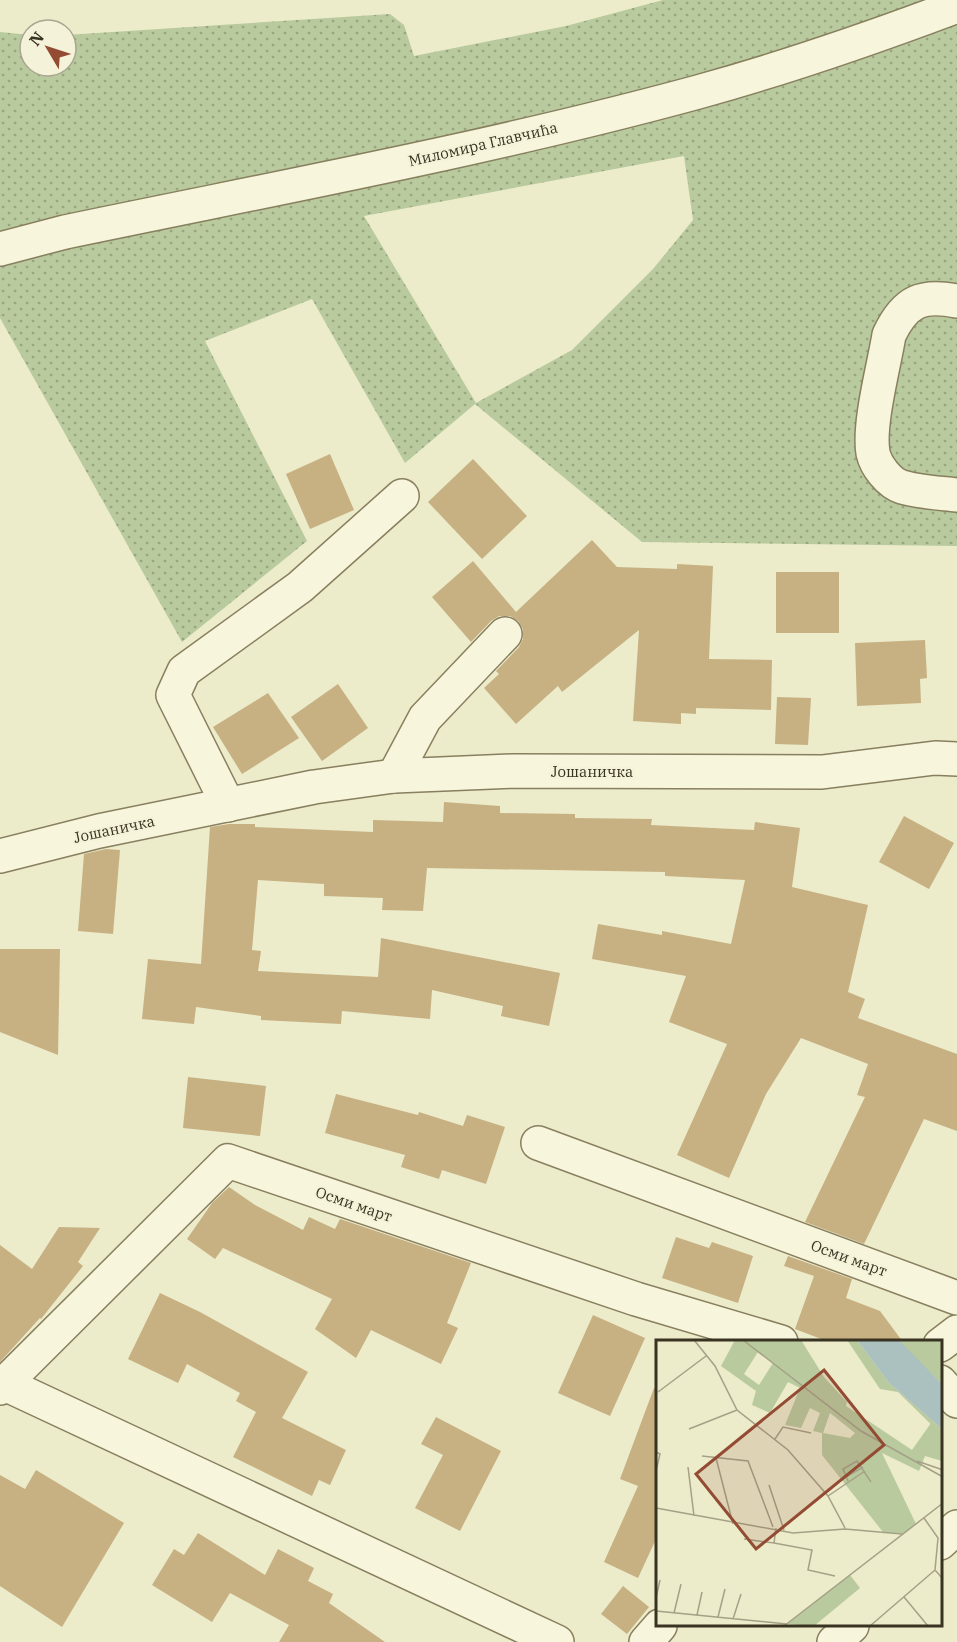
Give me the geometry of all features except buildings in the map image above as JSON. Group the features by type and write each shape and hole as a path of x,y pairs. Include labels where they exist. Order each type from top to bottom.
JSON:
{"street":[{"name":"Миломира Главчића","path":"0,249 76,230 495,142 699,92 792,64 957,6"},
{"path":"957,301 935,297 920,300 905,310 896,320 889,335 872,432 874,455 880,468 901,487 957,495"},
{"path":"228,805 173,694 184,671 300,586 402,496"},
{"path":"394,776 425,718 506,634"},
{"name":"Јошаничка","path":"0,856 99,831 314,787 394,776 513,771 822,771 935,758 957,759"},
{"name":"Осми март","path":"538,1143 957,1298"},
{"name":"Осми март","path":"557,1642 2,1386 228,1161 636,1299 774,1340"},
{"path":"942,1343 957,1332"},
{"path":"942,1385 957,1401"},
{"path":"942,1541 957,1527"},
{"path":"646,1642 659,1627"},
{"path":"834,1642 851,1627"}],"green space":[{"path":"663,0 957,0 957,546 642,542 475,404 405,463 312,299 205,341 307,541 182,642 0,318 0,32 18,34 18,78 78,78 78,34 390,14 404,25 414,56 566,26","holes":["684,156 693,220 653,269 572,350 476,403 364,216"]}]}
